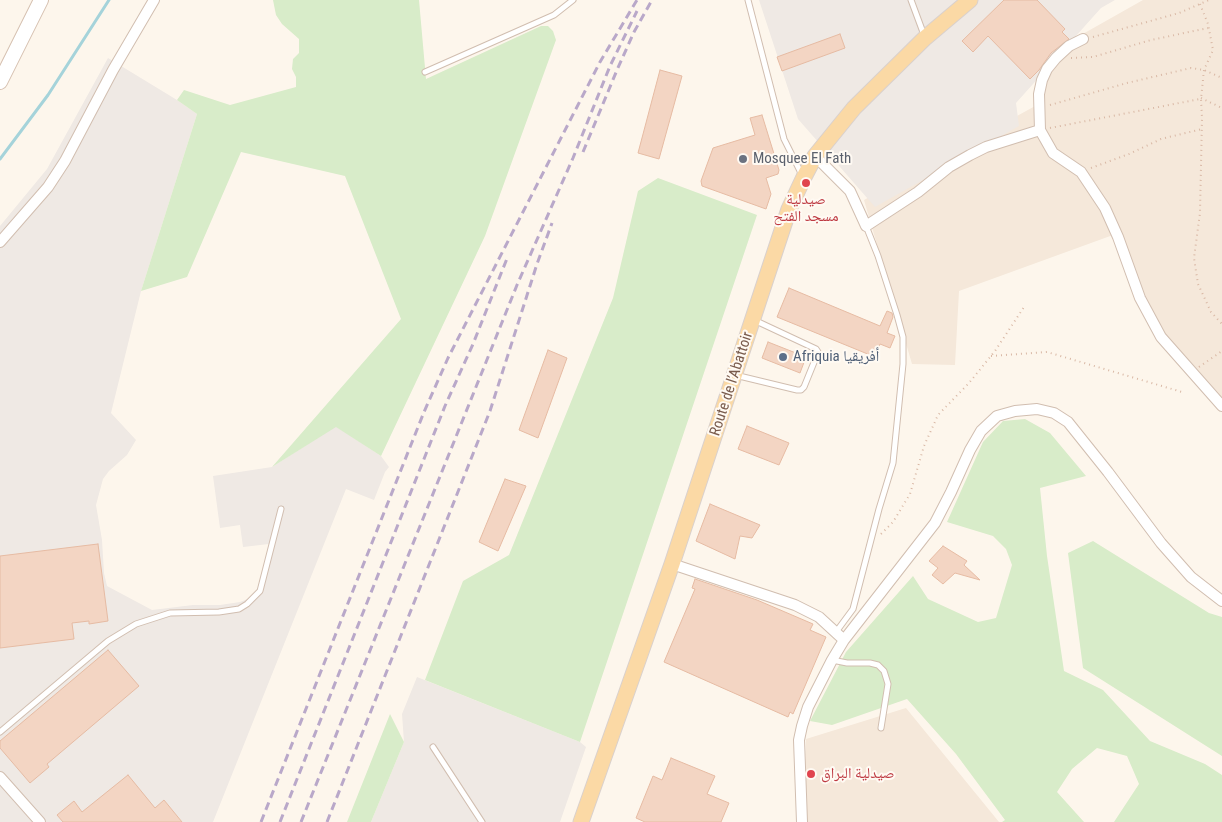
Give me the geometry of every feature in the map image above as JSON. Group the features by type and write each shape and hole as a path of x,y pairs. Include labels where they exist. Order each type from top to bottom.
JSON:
{"main road":[{"path":"0,82 41,0"},
{"name":"Route de l’Abattoir","path":"580,822 672,564 789,209 804,177 815,156 854,108 925,38 970,0"}],"street":[{"path":"0,242 48,187 65,161 113,70 154,0"},
{"path":"1083,39 1069,46 1047,69 1038,94 1040,130 1052,152 1081,172 1105,208 1140,298 1161,337 1222,406"},
{"path":"815,156 850,191 866,226 918,192 949,167 970,155 1040,130"},
{"path":"802,822 799,740 808,708 844,640 935,523 981,431 997,416 1015,411 1037,409 1054,413 1068,422 1161,543 1191,577 1222,601"},
{"path":"672,564 795,606 818,617 844,640"},
{"path":"0,777 40,822"}],"lane":[{"path":"424,72 554,15 573,0"},
{"path":"748,0 784,139 804,177"},
{"path":"911,0 925,38"},
{"path":"836,632 853,609 893,462 903,364 903,337 878,256 866,226"},
{"path":"734,374 801,390 817,355 816,349 753,320"},
{"path":"0,732 108,641 136,624 170,613 219,612 239,609 247,604 260,591 281,510"},
{"path":"832,660 847,663 870,663 878,665 884,671 888,684 881,728"},
{"path":"433,747 482,822"}],"path":[{"path":"1083,39 1178,13 1209,0"},
{"path":"1200,4 1209,28 1212,50 1204,70 1201,98 1200,213 1194,258 1198,284 1211,312 1222,324"},
{"path":"1056,58 1093,57 1151,40 1209,28"},
{"path":"1038,109 1127,83 1191,68 1204,70 1222,78"},
{"path":"1040,130 1201,98 1222,108"},
{"path":"1081,172 1161,139 1202,128"},
{"path":"869,546 893,522 910,494 924,446 938,416 991,356 1024,307"},
{"path":"1192,372 1222,351"},
{"path":"991,356 1047,352 1182,392"}],"shaded area":[{"path":"759,0 1115,0 1101,8 1016,103 1019,126 875,207 798,119"},
{"path":"1143,0 1222,0 1222,401 1159,334 1113,235 959,291 955,365 912,364 864,200 1037,105 1058,48"},
{"path":"108,58 197,114 141,291 111,413 136,440 127,455 103,479 96,505 107,586 152,610 193,605 220,605 240,602 250,598 259,589 269,544 243,547 240,525 220,528 213,476 272,467 336,426 381,456 389,467 385,472 374,500 346,489 213,822 0,822 0,226 47,169"},
{"path":"417,677 580,742 586,747 560,822 371,822 404,742 402,714"},
{"path":"906,708 999,822 804,822 806,739"}],"green space":[{"path":"273,0 419,0 426,79 541,26 548,26 553,31 556,40 485,236 381,456 336,427 272,467 401,319 345,176 241,152 187,277 141,291 197,114 177,100 184,90 230,105 296,87 296,77 292,69 293,59 299,53 299,39 282,24 276,15"},
{"path":"658,178 757,215 580,742 425,680 463,581 509,555 613,298 638,191"},
{"path":"1025,419 1050,433 1086,476 1040,488 1047,556 1064,671 1103,690 1150,741 1205,764 1222,775 1222,822 1114,822 1139,784 1127,756 1097,748 1072,769 1057,792 1084,822 1002,822 1005,820 956,754 907,699 832,725 810,721 846,652 913,576 928,599 978,622 996,618 1012,565 1006,549 993,536 947,522 983,442 1003,421"},
{"path":"1093,541 1209,613 1222,617 1222,756 1083,668 1068,553"},
{"path":"390,714 404,742 371,822 347,822"}],"building":[{"path":"1004,0 1037,0 1065,29 1062,32 1069,39 1051,53 1030,79 988,36 973,52 962,41"},
{"path":"840,34 845,48 782,71 777,57"},
{"path":"660,70 682,76 659,159 638,153"},
{"name":"Mosquee El Fath","path":"762,115 779,170 778,174 766,178 771,194 766,209 702,186 701,181 713,148 755,135 750,118"},
{"path":"789,288 880,326 887,311 892,313 893,317 887,333 895,336 890,348 880,344 875,357 777,317"},
{"path":"768,342 806,357 800,373 762,358"},
{"path":"548,350 567,358 538,438 519,430"},
{"path":"747,426 789,443 779,465 738,449"},
{"path":"505,479 526,486 498,551 479,542"},
{"path":"710,504 760,525 752,538 740,536 735,559 696,541"},
{"path":"98,544 108,621 89,624 89,621 72,623 74,639 0,648 0,556"},
{"path":"943,546 967,561 964,565 980,580 955,573 943,584 932,575 938,568 929,561"},
{"path":"695,579 757,600 813,624 810,630 826,637 793,714 790,712 788,717 664,662 695,589 692,588"},
{"path":"108,650 139,686 47,764 49,767 30,783 0,748 0,741"},
{"path":"671,758 715,776 707,794 729,803 721,822 645,822 636,818 653,776 662,780"},
{"path":"128,775 155,808 164,800 182,822 63,822 57,815 74,801 82,812"}],"waterway":[{"path":"0,159 48,95 109,0"}],"railway":[{"path":"261,822 424,412 448,358 600,62 637,0"},
{"path":"583,152 634,32 652,0"},
{"path":"301,822 517,285 573,158 610,66 637,11"},
{"path":"327,822 490,411 552,223"},
{"path":"280,822 445,406 473,344 508,256"}],"place":[{"name":"Mosquee El Fath","path":"743,159"},
{"name":"صيدلية مسجد الفتح","path":"806,183"},
{"name":"Afriquia أفريقيا","path":"783,357"},
{"name":"صيدلية البراق","path":"811,774"}]}
